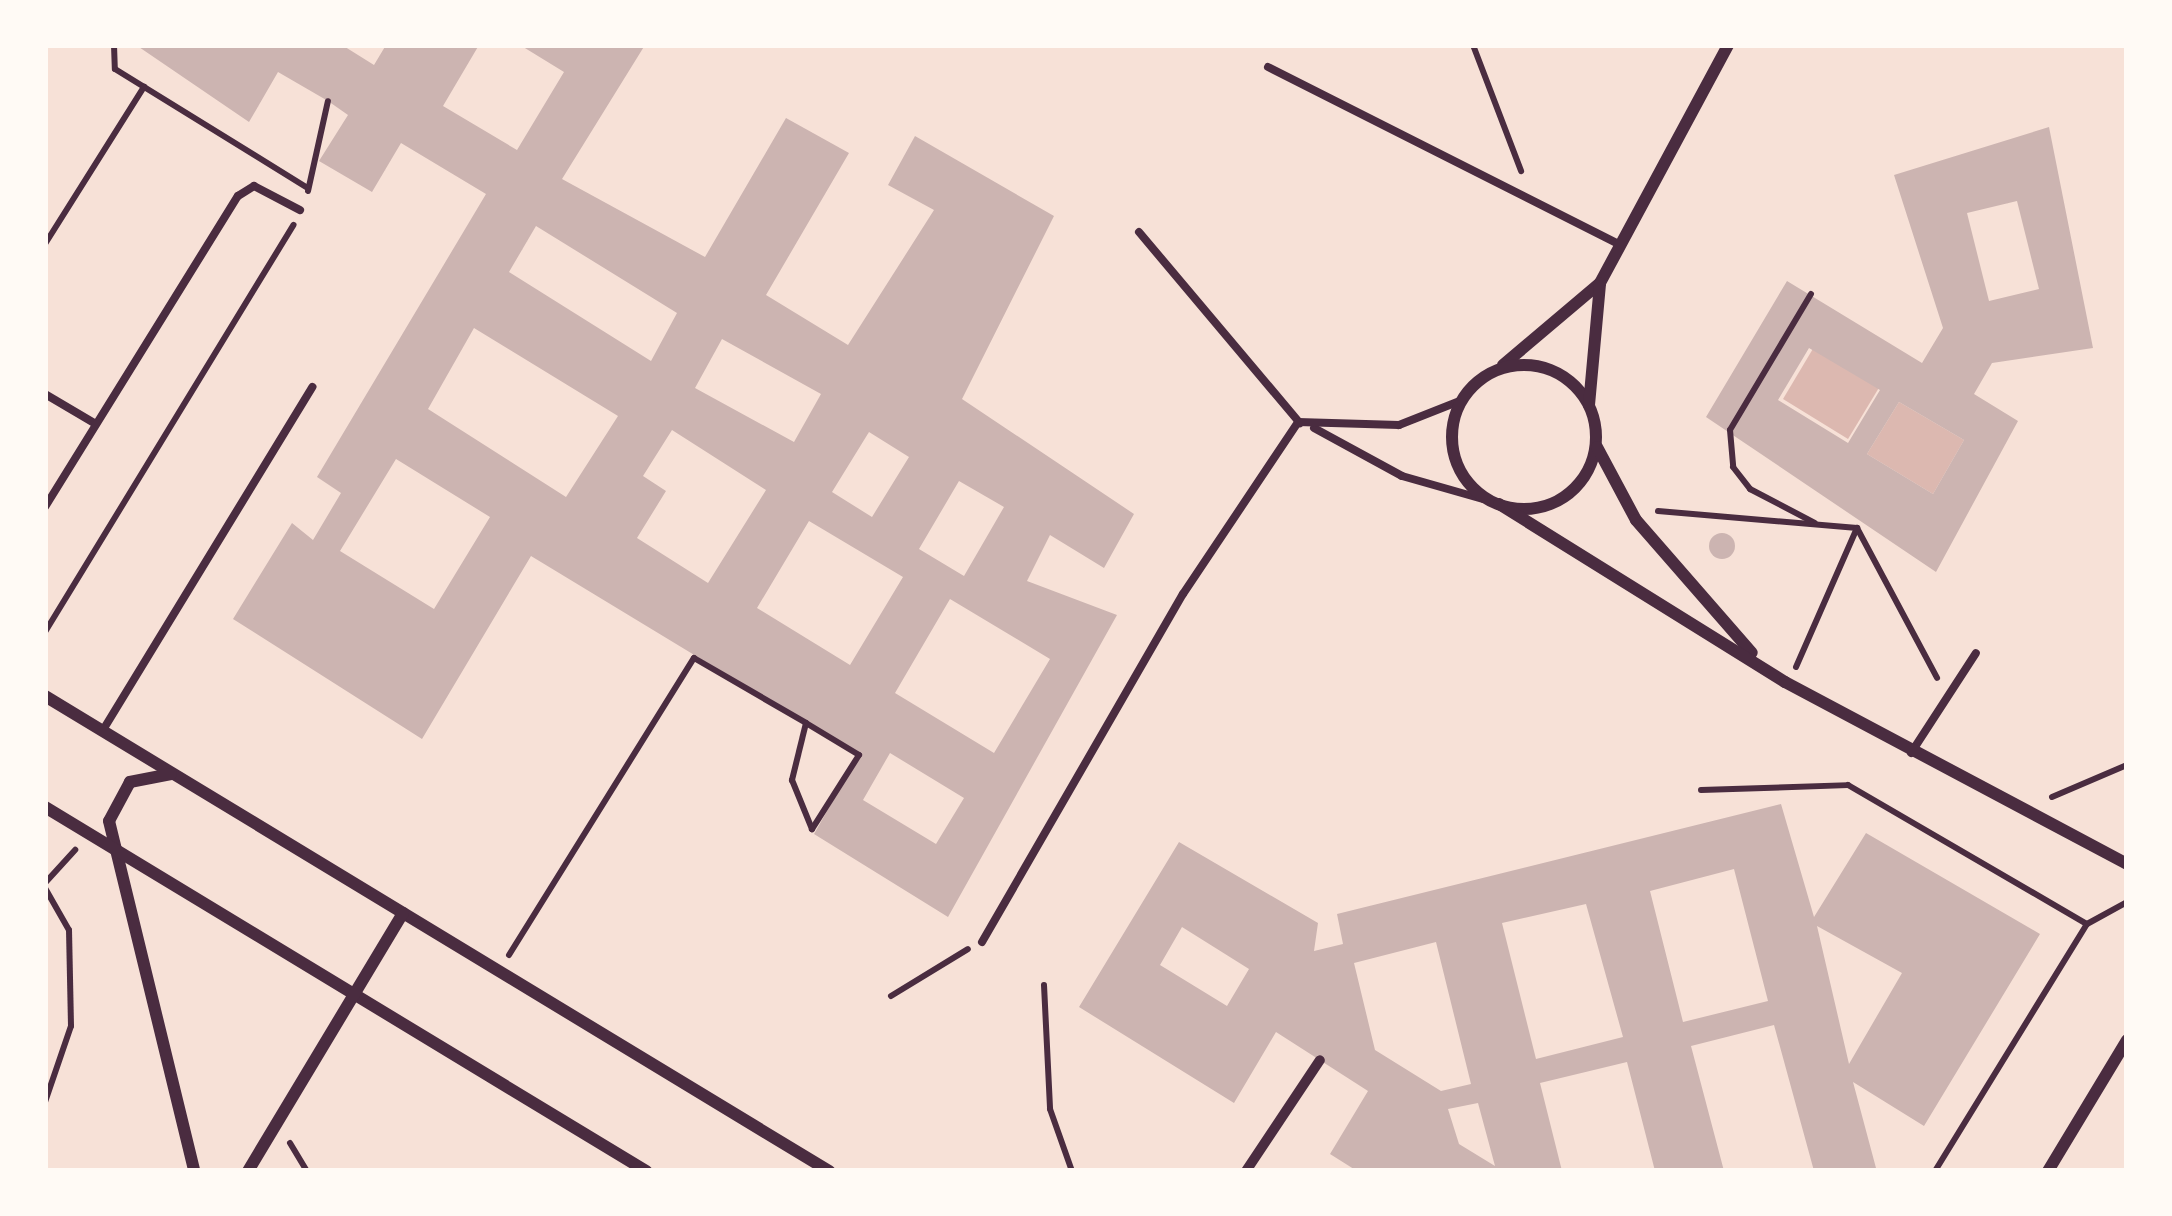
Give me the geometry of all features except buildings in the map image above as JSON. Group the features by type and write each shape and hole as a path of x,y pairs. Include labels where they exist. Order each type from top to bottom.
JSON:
{"street":[{"path":"1728,45 1600,284 1462,400 1456,461 1484,499 1785,682 1910,754 2127,865"},
{"path":"1600,284 1589,405 1597,447 1668,563 1764,668"},
{"path":"1498,369 1560,374 1589,405"},
{"path":"1499,504 1564,497 1597,447"},
{"path":"45,696 829,1171"},
{"path":"173,774 130,782 116,799 111,846 194,1171"},
{"path":"45,807 646,1171"},
{"path":"248,1171 403,913"},
{"path":"2048,1171 2127,1040"},
{"path":"1246,1171 1320,1060"}],"lane":[{"path":"1268,67 1621,245"},
{"path":"45,507 238,196 254,186 300,210"},
{"path":"1139,232 1298,422 1402,476 1484,499"},
{"path":"103,731 312,387"},
{"path":"45,394 96,424"},
{"path":"1298,422 1399,425 1462,400"},
{"path":"982,942 1183,594 1298,422"},
{"path":"1910,754 1943,694 1976,653"}],"path":[{"path":"114,45 115,69 309,189"},
{"path":"1472,45 1532,199"},
{"path":"45,244 145,87"},
{"path":"45,632 270,274"},
{"path":"1810,294 1730,430 1732,467 1750,489 1815,524"},
{"path":"1668,563 1650,510 1857,528"},
{"path":"1785,682 1816,639 1857,528"},
{"path":"1857,528 1943,694"},
{"path":"500,969 694,658 859,755 812,829 792,780 806,724"},
{"path":"2021,812 2127,765"},
{"path":"1701,790 1849,785 2087,924"},
{"path":"45,1102 71,1026 69,930 45,886 90,834"},
{"path":"1935,1171 2087,924 2127,902"},
{"path":"891,996 982,942"},
{"path":"1044,985 1050,1109 1072,1171"}],"shaded area":[{"path":"1814,347 1880,386 1848,439 1783,399"},
{"path":"1899,402 1964,440 1933,494 1867,454"}]}
